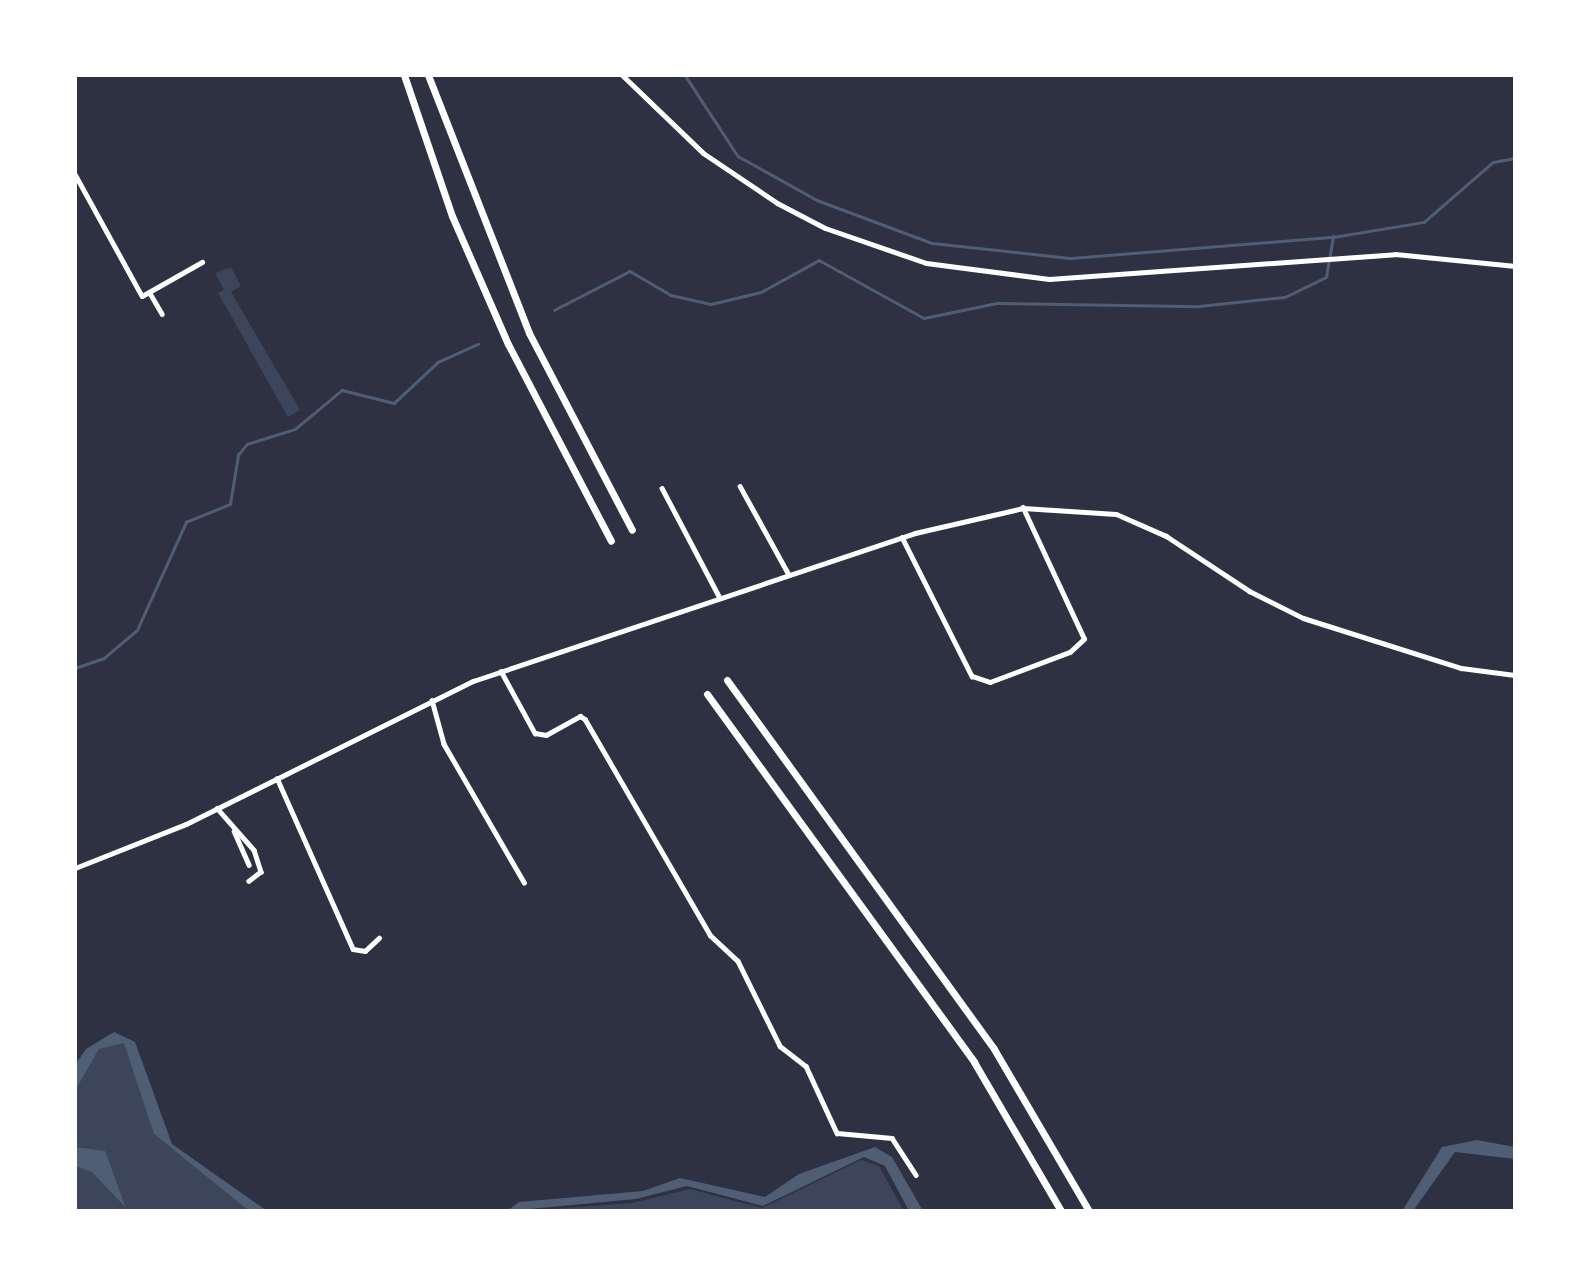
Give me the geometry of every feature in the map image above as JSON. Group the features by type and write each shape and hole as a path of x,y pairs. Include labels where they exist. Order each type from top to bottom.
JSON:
{"highway":[{"path":"404,75 452,216 508,344 611,541"},
{"path":"428,75 530,332 632,530"},
{"path":"727,680 994,1049 1089,1211"},
{"path":"707,694 974,1062 1061,1211"}],"main road":[{"path":"622,75 703,153 777,203 825,228 926,262 1017,277 1089,279 1427,254 1515,266"},
{"path":"75,868 217,808 409,710 501,671 902,537 1023,508 1116,514 1166,536 1303,618 1461,668 1515,675"}],"street":[{"path":"75,174 142,296 202,262"},
{"path":"150,293 162,314"},
{"path":"740,486 788,573"},
{"path":"662,488 719,596"},
{"path":"902,537 972,676 990,682 1070,652 1084,639 1023,508"},
{"path":"501,671 535,733 546,735 580,716 585,719 710,934 730,947 780,1046 806,1066 837,1133 892,1138 916,1175"},
{"path":"432,699 444,744 524,882"},
{"path":"277,777 353,949 365,951 379,938"},
{"path":"217,808 234,831 249,865"},
{"path":"234,831 247,837 261,872 249,881"}],"shaded area":[{"path":"231,267 241,286 231,292 300,410 288,417 218,293 224,290 215,273"},
{"path":"114,1032 135,1042 172,1144 267,1211 249,1211 154,1134 124,1043 99,1049 75,1091 75,1065 86,1049"},
{"path":"110,1043 124,1043 132,1053 154,1134 249,1211 75,1211 75,1091 99,1049"},
{"path":"1477,1140 1515,1147 1515,1159 1455,1152 1413,1211 1402,1211 1442,1147"},
{"path":"75,1147 105,1151 126,1208 92,1172 75,1166"},
{"path":"875,1147 892,1157 923,1211 909,1211 885,1166 864,1157 763,1206 687,1186 636,1199 507,1211 519,1202 643,1191 680,1178 765,1197 799,1174"},
{"path":"861,1160 879,1166 904,1211 526,1211 632,1203 690,1189 762,1208"}],"waterway":[{"path":"685,75 738,156 817,200 932,243 1071,258 1333,237"},
{"path":"554,310 630,271 671,295 711,304 761,292 819,260 924,318 997,303 1199,306 1285,297 1326,277 1333,237 1424,222 1493,162 1515,158"},
{"path":"75,668 104,658 137,630 186,522 230,504 238,455 247,444 295,429 342,390 394,403 438,362 478,344"}]}
